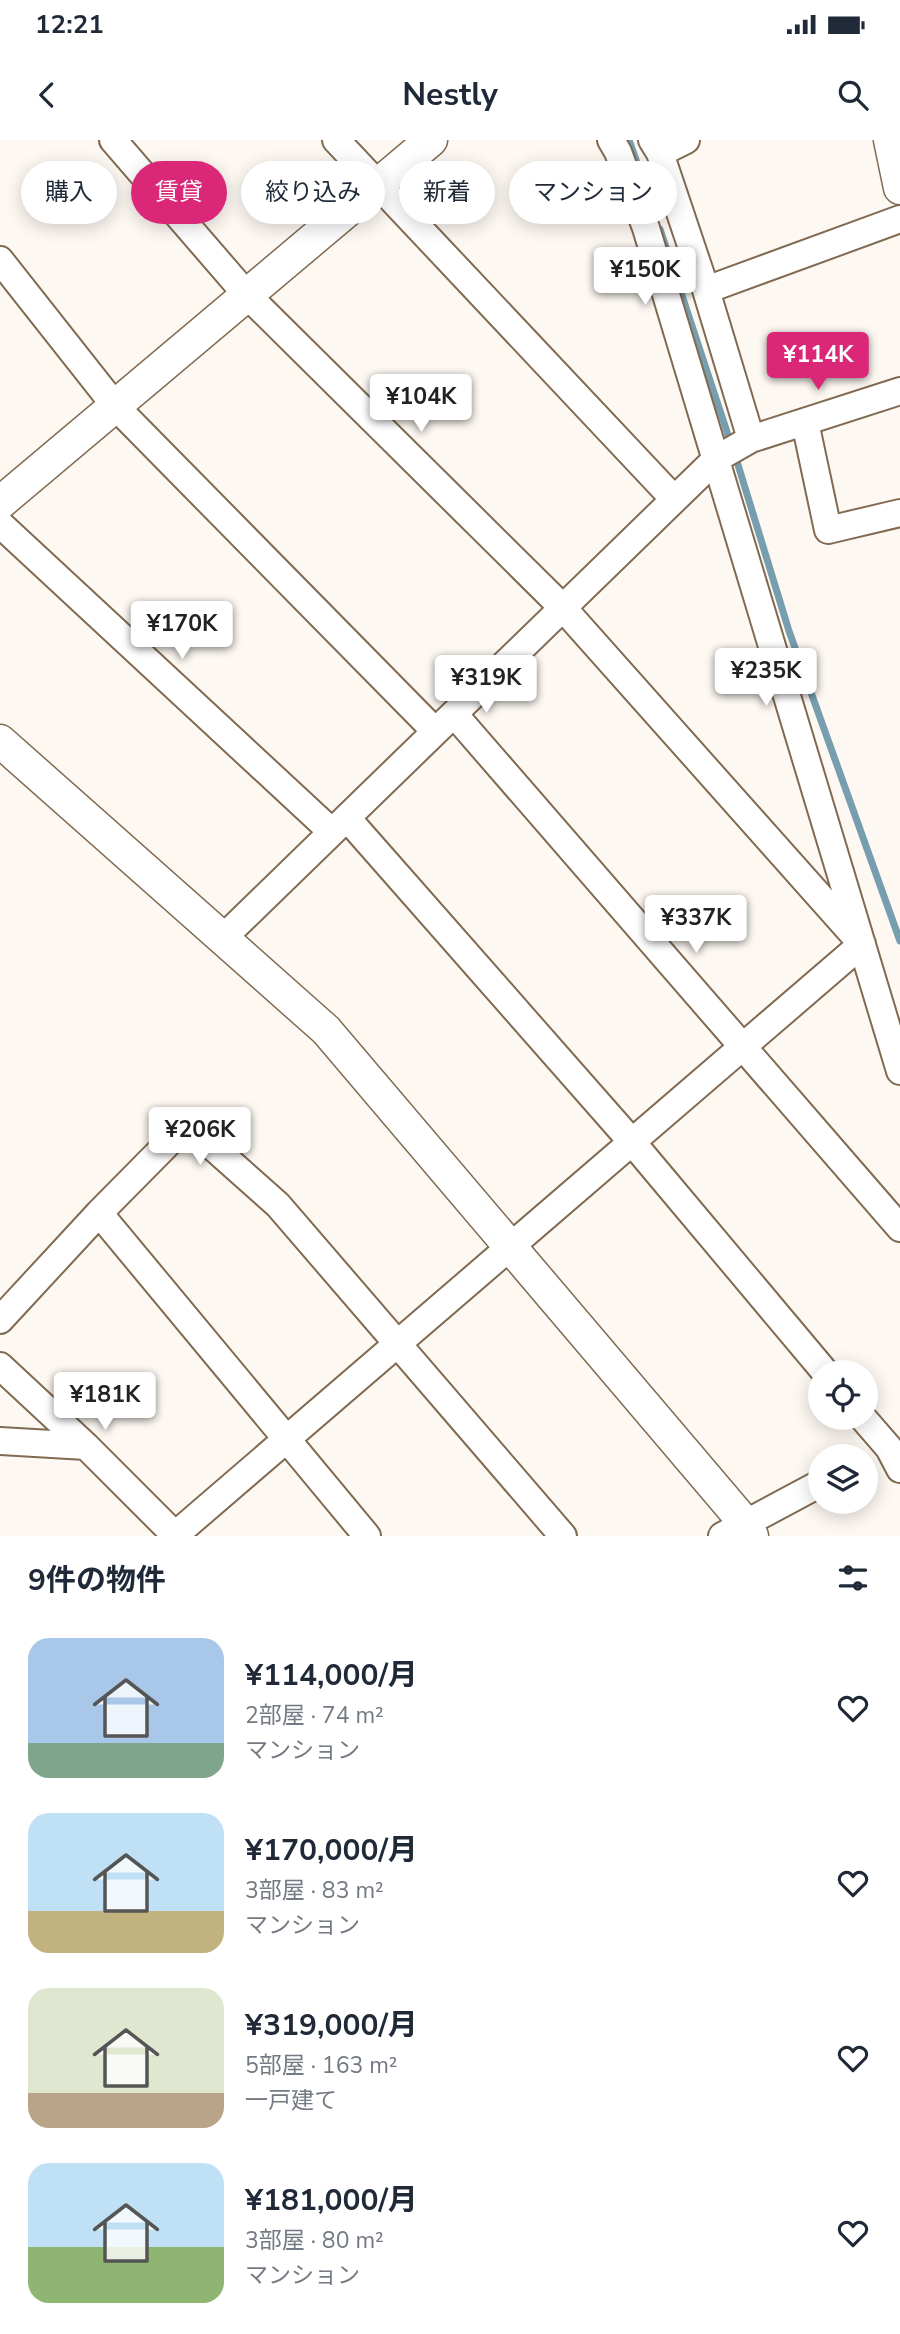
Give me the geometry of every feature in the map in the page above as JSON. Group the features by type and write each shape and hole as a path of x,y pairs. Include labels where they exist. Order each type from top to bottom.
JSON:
{"street":[{"path":"113,140 246,295 563,608 862,944"},
{"path":"336,140 355,161"},
{"path":"385,178 431,140"},
{"path":"611,140 646,228 900,1071"},
{"path":"686,140 656,147 706,290 751,439"},
{"path":"890,140 900,188"},
{"path":"385,194 674,499"},
{"path":"706,290 900,219"},
{"path":"0,503 330,224"},
{"path":"0,260 116,407 444,723 743,1046 900,1228"},
{"path":"223,939 716,459 751,439 900,391"},
{"path":"805,422 828,530 900,513"},
{"path":"0,524 340,825 632,1142 815,1360"},
{"path":"0,741 326,1030 510,1246 739,1532 808,1491"},
{"path":"0,1366 86,1446 175,1536 862,944"},
{"path":"0,1320 99,1213 187,1124 278,1205 564,1536"},
{"path":"99,1213 367,1536"},
{"path":"871,1430 889,1455"},
{"path":"0,1441 86,1446"}],"waterway":[{"path":"629,140 636,161"},
{"path":"660,229 731,444"},
{"path":"735,455 789,631 900,941"}]}
